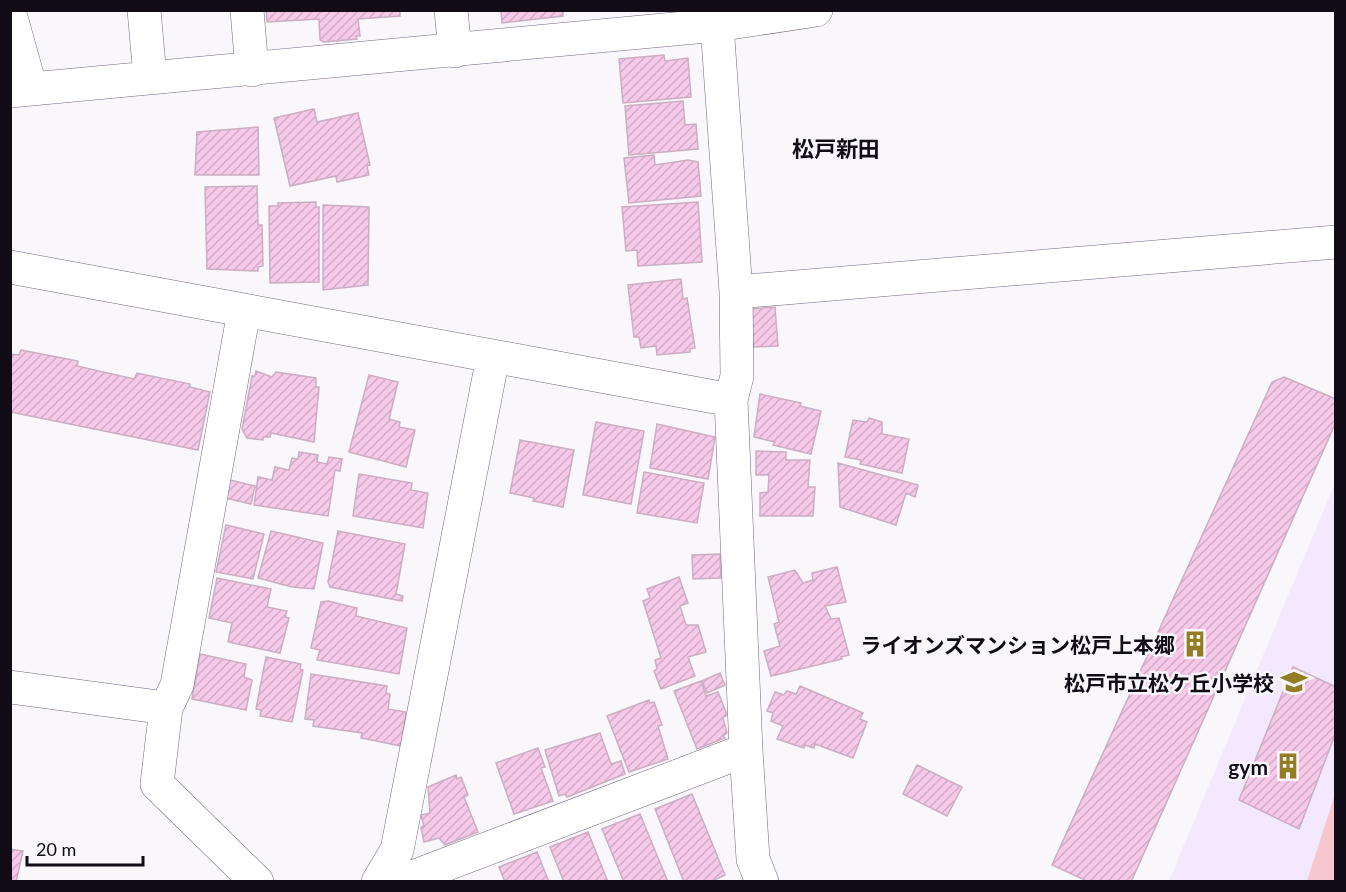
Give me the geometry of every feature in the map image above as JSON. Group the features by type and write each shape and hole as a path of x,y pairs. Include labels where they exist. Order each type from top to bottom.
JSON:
{"street":[{"path":"144,10 150,77"},
{"path":"247,10 252,70"},
{"path":"451,10 455,51"},
{"path":"10,14 21,90 717,26 816,10"},
{"path":"717,26 736,292 737,376 731,400 746,750 753,859 762,882"},
{"path":"736,292 1335,242"},
{"path":"10,267 731,400"},
{"path":"244,311 177,685 166,708 157,784 257,882"},
{"path":"378,882 397,850 493,357"},
{"path":"10,687 166,708"},
{"path":"400,882 746,750"}],"shaded area":[{"name":"松戸市立松ケ丘小学校","path":"1335,483 1335,881 1169,881"},
{"path":"1335,794 1335,881 1307,881"}],"building":[{"path":"266,10 400,10 400,16 358,19 360,36 356,36 357,39 324,42 320,40 319,19 267,22"},
{"path":"501,10 563,10 563,16 502,23"},
{"path":"664,55 665,61 688,58 691,97 623,103 619,59"},
{"path":"683,101 685,125 696,124 698,149 629,155 625,106"},
{"path":"314,109 317,122 358,113 370,165 367,166 369,175 337,182 336,176 290,186 274,118"},
{"path":"258,127 259,175 195,175 197,132"},
{"path":"654,155 655,165 688,160 698,162 701,196 629,203 624,158"},
{"path":"257,186 258,225 262,225 263,266 258,267 258,271 207,269 205,187"},
{"path":"316,202 316,207 319,207 319,282 270,283 269,206 278,206 278,203"},
{"path":"698,202 702,262 638,266 637,250 626,251 622,207"},
{"path":"323,205 369,207 368,285 323,290"},
{"path":"681,279 683,299 687,298 695,348 690,349 690,352 657,355 656,346 641,348 639,337 634,337 628,285"},
{"path":"775,307 778,346 753,347 750,309"},
{"path":"21,350 78,361 77,366 134,379 137,373 190,384 190,387 210,392 198,450 10,412 10,354 19,355"},
{"path":"256,371 272,377 276,372 316,378 316,387 319,387 314,442 271,433 270,437 263,437 263,440 247,438 242,429 252,376 255,376"},
{"path":"369,375 398,382 389,419 400,422 399,427 415,430 406,467 349,452"},
{"name":"ライオンズマンション松戸上本郷","path":"1284,377 1336,399 1336,422 1131,882 1089,882 1052,865 1272,382"},
{"path":"760,394 801,403 800,406 821,411 811,454 773,445 775,442 754,437"},
{"path":"869,418 882,422 882,434 909,439 902,473 860,464 861,460 845,457 853,420 867,422"},
{"path":"596,422 644,431 631,504 583,495"},
{"path":"657,424 715,437 708,479 650,468"},
{"path":"520,440 574,450 563,507 533,501 534,498 510,493"},
{"path":"756,451 786,452 786,460 810,460 808,487 815,487 813,516 760,516 760,493 768,492 769,475 756,475"},
{"path":"299,452 318,455 317,462 327,464 329,457 342,459 340,471 335,470 328,516 254,505 258,477 272,480 275,467 289,470 292,458 298,459"},
{"path":"838,463 918,485 915,497 906,493 896,525 840,507"},
{"path":"644,472 704,483 697,523 637,513"},
{"path":"359,474 412,483 411,490 428,493 423,528 353,516"},
{"path":"230,480 255,486 251,504 225,498"},
{"path":"226,525 264,534 253,579 216,572"},
{"path":"271,531 323,543 314,589 292,587 258,578"},
{"path":"338,531 405,544 396,594 403,596 402,601 330,587 328,582"},
{"path":"720,554 721,578 693,579 692,555"},
{"path":"837,567 846,602 825,606 831,619 839,618 849,655 841,657 842,659 771,676 764,651 780,646 774,624 779,622 768,577 795,570 803,583 813,580 812,573"},
{"path":"679,577 688,603 680,606 686,625 698,625 706,652 688,657 695,676 661,689 654,671 657,669 655,660 661,658 643,601 650,598 647,589"},
{"path":"217,578 271,589 267,607 287,611 285,617 289,618 280,653 228,642 232,623 209,618"},
{"path":"328,601 357,608 356,616 407,628 399,674 317,660 320,650 311,648 321,602"},
{"path":"200,654 246,664 244,677 252,680 246,710 192,699"},
{"path":"266,657 301,664 300,669 303,670 292,722 260,716 261,710 256,709"},
{"name":"gym","path":"1293,667 1336,687 1336,732 1299,829 1239,800"},
{"path":"720,673 725,685 707,693 702,681"},
{"path":"311,674 387,686 386,693 390,694 388,709 406,712 401,746 361,738 362,733 313,726 314,720 305,719"},
{"path":"701,681 706,696 718,692 727,715 723,718 727,733 723,736 725,738 697,749 674,691"},
{"path":"800,686 863,713 860,719 867,722 853,758 815,744 814,748 805,745 804,748 777,739 783,726 771,721 773,713 767,711 775,692 784,695 787,691 796,694"},
{"path":"649,700 650,703 654,702 662,725 658,726 668,759 629,772 607,716"},
{"path":"600,733 611,764 621,761 625,774 567,797 565,794 559,796 545,750"},
{"path":"538,748 545,767 541,768 553,801 514,814 496,763"},
{"path":"917,765 962,787 947,816 903,794"},
{"path":"456,775 457,779 461,777 468,795 464,797 478,832 445,845 439,838 424,842 421,815 430,813 428,787"},
{"path":"692,794 725,875 710,882 684,882 655,809"},
{"path":"640,814 668,882 624,882 602,829"},
{"path":"588,832 608,882 564,882 550,847"},
{"path":"10,849 23,851 16,882 10,882"},
{"path":"537,852 549,882 505,882 499,867"}],"place":[{"name":"ライオンズマンション松戸上本郷","path":"1195,644"},
{"name":"松戸市立松ケ丘小学校","path":"1294,682"},
{"name":"gym","path":"1288,766"}],"district":[{"name":"松戸新田","path":"836,148"}]}
